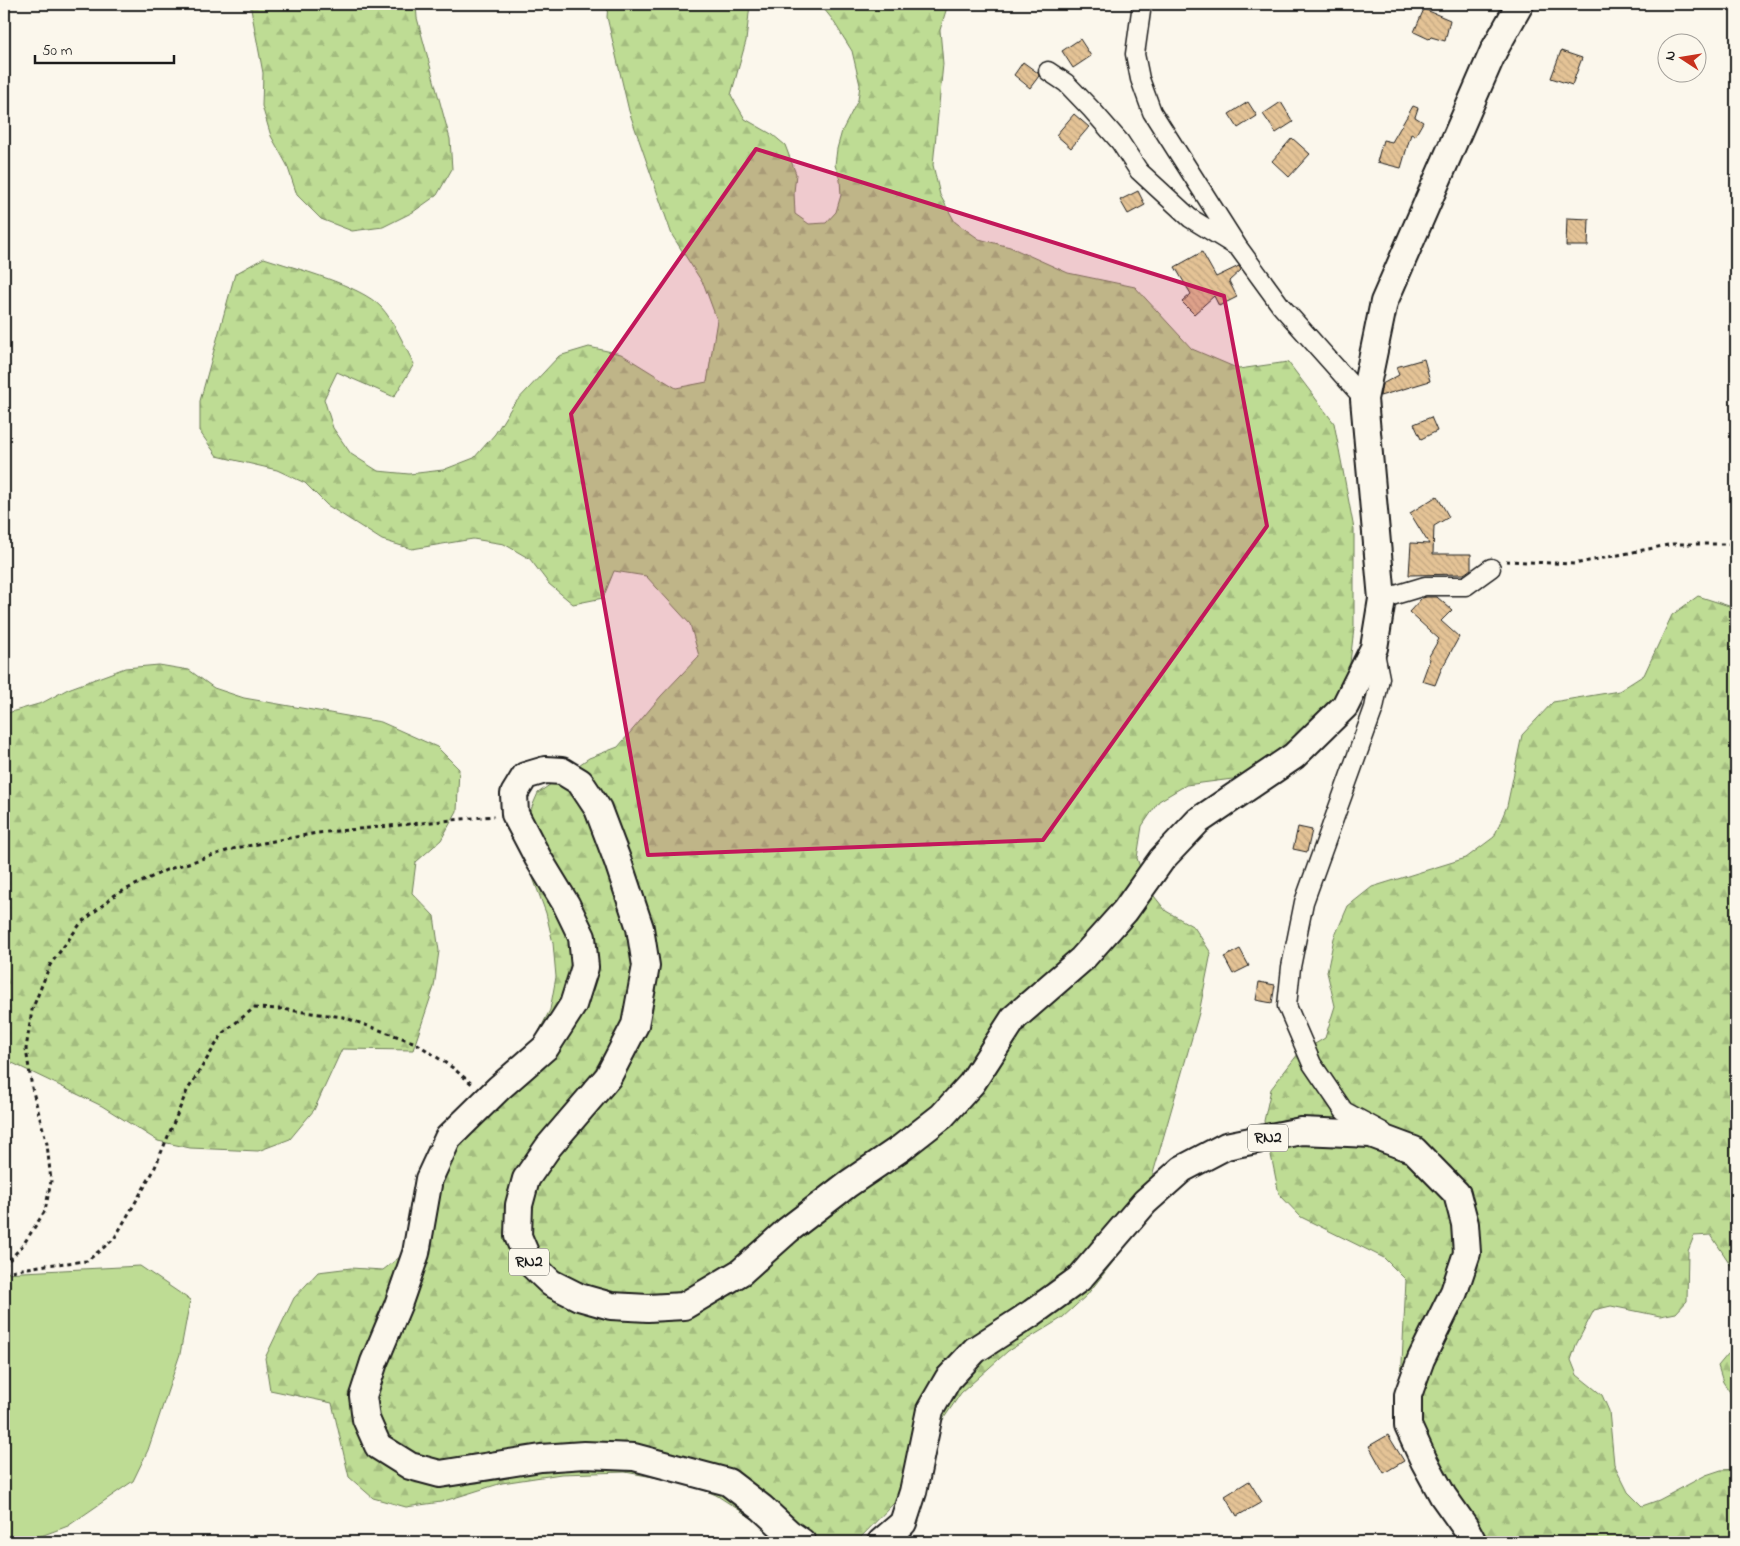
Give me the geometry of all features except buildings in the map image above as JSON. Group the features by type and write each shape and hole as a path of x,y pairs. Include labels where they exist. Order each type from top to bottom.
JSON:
{"highway":[{"name":"RN2","path":"515,814 514,794 526,776 545,770 554,770 562,771 580,782 598,809 618,862 640,928 646,966 635,1025 608,1077 548,1146 526,1179 519,1205 518,1236 529,1262 551,1283 579,1297 611,1306 648,1308 684,1306 741,1272 795,1224 942,1116 972,1083 1014,1018 1082,959 1125,911 1162,859 1198,820 1294,756 1345,706 1374,648 1382,599 1364,399 1384,302 1494,50 1520,4"},
{"path":"515,814 538,858 566,904 582,937 585,967 573,1006 546,1047 448,1138 429,1179 416,1253 398,1306 374,1362 363,1396 366,1420 378,1446 410,1466 440,1474 540,1458 584,1455 634,1457 728,1482 802,1542"},
{"name":"RN2","path":"881,1542 903,1523 914,1492 930,1410 948,1379 975,1350 1032,1313 1079,1279 1145,1202 1182,1168 1226,1146 1301,1132 1371,1134 1414,1150 1457,1194 1465,1224 1467,1253 1454,1292 1421,1359 1408,1395 1408,1426 1435,1482 1473,1542"}],"street":[{"path":"1142,4 1135,54 1140,79 1152,112 1238,248 1281,306 1364,399"},
{"path":"1048,71 1066,83 1092,110 1120,142 1139,171 1190,218 1238,248"},
{"path":"1382,599 1425,586 1466,586 1491,568"},
{"path":"1374,648 1380,678 1374,708 1304,902 1291,967 1287,1006 1312,1064 1344,1111 1414,1150"}],"path":[{"path":"1491,568 1507,561 1574,564 1673,544 1736,544"},
{"path":"4,1266 23,1245 45,1211 51,1181 47,1144 32,1088 26,1049 32,1010 50,965 81,923 115,895 158,874 236,848 317,833 515,814"},
{"path":"4,1272 87,1261 114,1239 153,1172 187,1091 223,1034 254,1008 343,1016 416,1043 453,1068 489,1098"}],"highlighted area":[{"path":"756,149 1224,296 1267,526 1043,840 648,855 571,414"}],"green space":[{"path":"250,4 416,4 417,18 450,139 452,169 437,195 413,212 383,227 352,231 321,219 297,195 287,165 271,136 262,106 263,73"},
{"path":"608,4 750,4 746,41 731,95 745,119 773,135 785,145 796,174 794,192 795,214 809,224 826,223 836,212 841,195 840,180 835,165 837,149 842,131 858,100 860,85 852,51 820,4 948,4 940,30 943,64 933,165 940,195 955,222 979,239 1010,247 1068,273 1135,287 1192,349 1239,369 1288,362 1334,423 1354,529 1354,628 1345,707 1279,773 1186,785 1159,801 1142,826 1137,858 1146,886 1166,911 1194,927 1211,953 1199,1013 1142,1212 1127,1244 1087,1295 1062,1318 1008,1351 961,1393 927,1443 896,1501 859,1539 840,1542 817,1542 799,1539 769,1529 716,1495 687,1483 625,1472 561,1474 502,1483 441,1502 406,1507 373,1498 349,1477 332,1403 270,1390 265,1358 294,1298 318,1272 351,1268 383,1270 409,1250 452,1124 520,1051 536,1037 550,1010 556,977 553,943 546,913 525,856 525,823 538,793 589,758 618,747 661,696 699,656 690,624 646,576 614,571 603,598 573,604 549,584 530,559 504,544 473,539 412,549 382,540 327,505 305,483 277,470 217,456 200,432 200,401 235,274 264,258 326,278 358,291 381,307 399,334 414,364 394,397 337,372 324,399 333,428 351,454 378,471 409,474 443,470 474,458 495,434 513,405 559,356 589,347 621,354 676,388 707,382 717,320 704,285 672,235 629,111 607,17"},
{"path":"1698,596 1729,606 1736,611 1736,1273 1711,1235 1694,1236 1688,1251 1687,1301 1676,1313 1660,1316 1611,1306 1594,1310 1576,1345 1571,1360 1577,1375 1602,1395 1609,1411 1614,1464 1628,1492 1642,1506 1659,1500 1706,1475 1721,1470 1736,1469 1736,1542 1470,1542 1401,1383 1406,1280 1384,1258 1301,1217 1279,1194 1264,1121 1271,1089 1298,1054 1325,1038 1335,1006 1327,972 1334,938 1348,906 1372,887 1466,858 1494,837 1507,806 1522,735 1553,702 1619,691 1644,675 1672,615"},
{"path":"159,665 189,670 214,688 244,698 381,722 437,747 459,769 457,811 441,840 416,862 412,893 434,916 439,951 434,987 413,1050 342,1049 314,1110 290,1139 258,1151 190,1148 158,1141 102,1106 4,1059 4,714 42,703 68,689 125,668"},
{"path":"140,1266 190,1300 180,1354 148,1450 133,1481 68,1526 25,1542 4,1542 4,1273"},
{"path":"1736,1351 1736,1401 1723,1382 1718,1366 1728,1354"}]}
